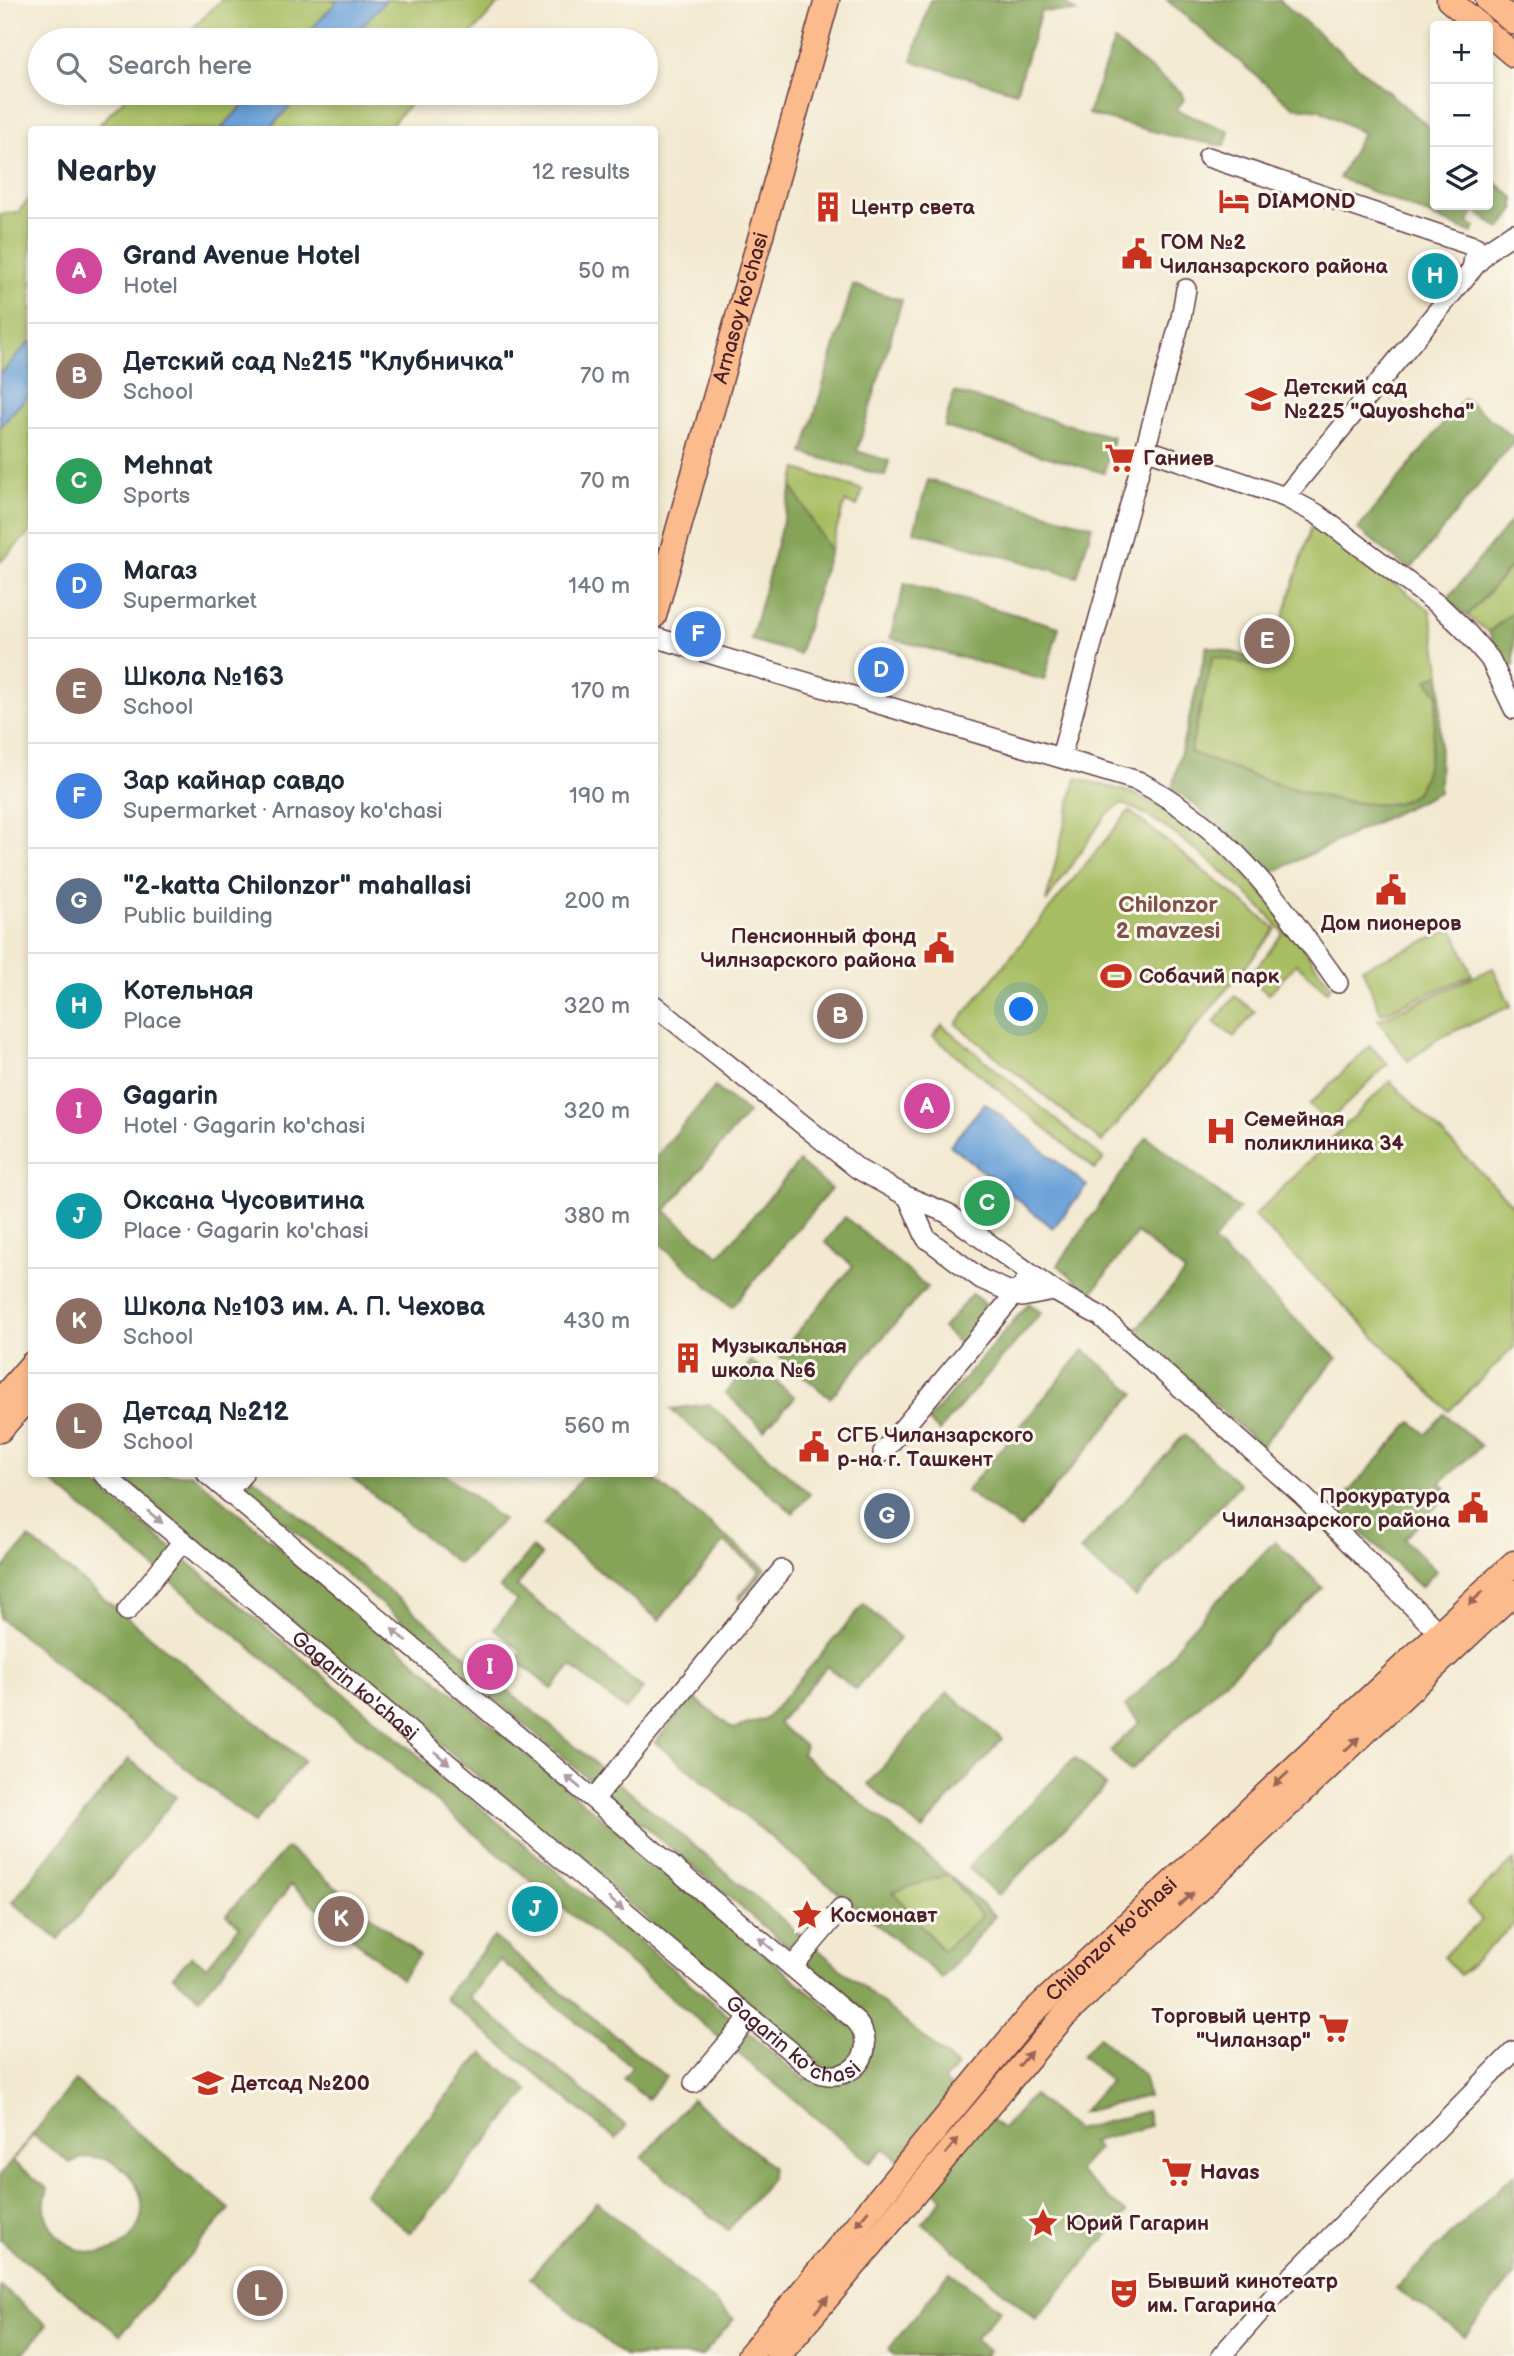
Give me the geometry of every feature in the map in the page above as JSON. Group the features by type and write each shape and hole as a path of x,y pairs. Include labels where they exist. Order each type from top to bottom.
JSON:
{"main road":[{"name":"Arnasoy ko'chasi","path":"658,601 813,0"},
{"name":"Arnasoy ko'chasi","path":"658,549 827,0"},
{"path":"1449,0 1474,21"},
{"path":"1488,0 1514,22"},
{"path":"1493,37 1514,55"},
{"path":"0,1430 18,1401 28,1375"},
{"name":"Chilonzor ko'chasi","path":"778,2356 1063,2017 1446,1641 1514,1563"},
{"name":"Chilonzor ko'chasi","path":"749,2356 1031,2014 1446,1641 1514,1592"}],"street":[{"path":"1208,157 1483,248"},
{"path":"1285,497 1472,269 1483,248 1514,233"},
{"path":"1061,757 1186,301 1186,289"},
{"path":"1145,449 1285,497 1317,514 1441,607 1490,659 1514,709"},
{"path":"658,638 1138,781 1203,821 1264,883 1338,983"},
{"path":"658,1007 858,1169 908,1197 947,1213 1054,1291 1100,1315 1303,1496 1446,1641"},
{"path":"908,1197 926,1238 981,1279 1022,1297 1054,1291"},
{"path":"926,1238 947,1213"},
{"path":"883,1452 1031,1275"},
{"name":"Gagarin ko'chasi","path":"107,1477 820,2073 843,2075 858,2065 867,2042 860,2025 211,1477"},
{"path":"228,1491 240,1477"},
{"path":"127,1611 183,1541"},
{"path":"594,1799 782,1570"},
{"path":"793,1966 841,1909"},
{"path":"694,2083 750,2017"},
{"path":"1221,2356 1288,2280 1514,2051"}],"green space":[{"path":"221,0 509,0 497,5 477,28 193,28"},
{"path":"930,0 1061,0 1076,12 1041,11 1016,92 912,61"},
{"path":"1167,0 1279,0 1430,128 1430,210 1493,210 1493,180 1514,198 1514,210 1500,229 1475,211 1468,222 1475,227 1472,233 1339,178 1363,133 1320,110 1293,107"},
{"path":"1114,41 1181,92 1184,100 1176,110 1229,131 1225,146 1175,137 1088,114"},
{"path":"118,105 409,105 390,126 98,126"},
{"path":"28,200 28,534 0,562 0,214 18,212"},
{"path":"853,285 902,300 857,451 889,461 885,476 803,453"},
{"path":"954,392 1113,437 1104,473 944,427"},
{"path":"1464,398 1514,438 1514,441 1410,570 1358,529"},
{"path":"797,469 863,490 857,506 845,502 830,551 792,487"},
{"path":"928,480 1092,526 1077,577 914,531"},
{"path":"792,487 830,551 799,654 751,640"},
{"path":"1514,517 1514,563 1467,616 1447,599"},
{"path":"1313,522 1430,610 1441,673 1427,680 1438,693 1431,748 1419,788 1412,796 1394,803 1368,804 1302,791 1190,752 1213,655 1260,667 1274,647"},
{"path":"1514,563 1514,611 1489,632 1467,616"},
{"path":"905,583 1059,627 1044,680 890,638"},
{"path":"1514,611 1514,666 1505,669 1489,632"},
{"path":"1207,646 1263,660 1260,667 1213,656 1190,752 1302,791 1367,804 1393,803 1412,796 1419,788 1428,763 1438,694 1427,680 1441,673 1439,792 1267,875 1194,804 1172,788"},
{"path":"1076,778 1129,792 1184,816 1258,887 1331,986 1327,991 1296,964 1269,994 1248,979 1283,933 1254,900 1183,840 1159,823 1121,804 1106,815 1046,902"},
{"name":"Собачий парк","path":"1129,811 1276,929 1102,1142 956,1024"},
{"path":"1453,929 1472,975 1381,1014 1362,968"},
{"path":"1493,968 1511,1006 1439,1038 1408,1061 1378,1020"},
{"path":"1235,996 1255,1012 1234,1037 1214,1022"},
{"path":"942,1025 1104,1159 1095,1169 933,1036"},
{"path":"1370,1046 1388,1064 1328,1122 1309,1105"},
{"path":"1390,1081 1514,1206 1514,1347 1449,1411 1254,1216"},
{"path":"715,1087 748,1113 665,1211 719,1256 799,1162 831,1189 732,1307 658,1242 658,1154"},
{"path":"1147,1137 1239,1209 1213,1242 1337,1358 1261,1446 1134,1332 1185,1272 1137,1233 1091,1294 1058,1265"},
{"path":"845,1217 927,1287 830,1398 778,1355 853,1266 825,1242"},
{"path":"972,1294 991,1309 960,1344 943,1328"},
{"path":"1029,1303 1041,1313 939,1431 928,1421"},
{"path":"1084,1350 1135,1393 1020,1529 966,1491"},
{"path":"751,1361 795,1397 764,1430 726,1393"},
{"path":"709,1404 810,1494 793,1513 670,1409"},
{"path":"1444,1414 1481,1446 1440,1483 1450,1493 1404,1539 1436,1571 1421,1587 1334,1508 1412,1422 1426,1434"},
{"path":"1184,1435 1240,1484 1136,1597 1080,1551"},
{"path":"46,1477 87,1477 805,2080 819,2063 122,1477 196,1477 850,2026 863,2010 231,1477 253,1477 954,2063 957,2066 944,2081 1003,2129 1033,2095 1076,2130 1147,2111 1150,2126 1091,2142 1098,2149 1078,2171 1126,2213 1036,2319 922,2223 943,2198 884,2148 870,2163"},
{"path":"352,1477 449,1477 503,1520 458,1564"},
{"path":"583,1477 651,1477 766,1569 740,1600 738,1598 760,1571 724,1542 659,1620 543,1525"},
{"path":"29,1538 304,1761 254,1823 0,1618 0,1573"},
{"path":"1275,1541 1323,1588 1130,1771 1110,1751 1140,1722 1125,1706 1166,1664 1185,1635"},
{"path":"532,1548 541,1556 517,1586 643,1689 625,1710 571,1666 552,1689 516,1660 522,1651 494,1629 517,1601 500,1588"},
{"path":"864,1604 900,1638 855,1689 827,1666 778,1723 805,1746 802,1754 948,1874 995,1916 942,1978 655,1742 693,1697 733,1729 767,1718","holes":["948,1874 982,1916 943,1951 893,1892"]},
{"path":"948,1692 1002,1739 922,1830 868,1784"},
{"path":"1075,1758 1106,1786 998,1896 968,1867"},
{"path":"129,1759 176,1797 59,1940 12,1902"},
{"path":"287,1848 419,1955 401,1979 291,1885 200,1998 173,1976 192,1956 206,1967 240,1926 226,1915"},
{"path":"1514,1860 1514,1924 1460,1975 1443,1957 1482,1920 1467,1903"},
{"path":"948,1874 983,1916 943,1951 893,1892"},
{"path":"494,1937 666,2077 647,2099 623,2079 632,2067 500,1960 469,1997 626,2126 616,2139 444,1998"},
{"path":"1099,2037 1143,2075 1148,2096 1082,2112 1110,2081 1082,2056"},
{"path":"483,2053 529,2091 410,2233 364,2194"},
{"path":"75,2081 230,2209 120,2335 0,2240 0,2176","holes":["33,2135 70,2163 87,2158 103,2159 118,2165 130,2176 139,2190 142,2205 140,2221 131,2237 117,2248 102,2253 86,2252 70,2246 57,2236 48,2222 45,2206 48,2189 12,2161"]},
{"path":"692,2099 772,2167 770,2180 728,2230 642,2158"},
{"path":"1514,2174 1514,2275 1465,2336 1395,2288"},
{"path":"597,2202 734,2319 702,2356 624,2356 530,2278"},
{"path":"950,2272 1000,2310 975,2339 989,2351 984,2356 895,2356 888,2350"},
{"path":"0,2286 47,2325 21,2356 0,2356"}],"water":[{"path":"338,0 386,0 360,28 313,28"},
{"path":"243,105 291,105 272,126 224,126"},
{"path":"28,343 28,395 0,427 0,375"},
{"path":"985,1103 1087,1186 1053,1228 950,1145"}],"place":[{"name":"DIAMOND","path":"1234,201"},
{"name":"Центр света","path":"828,207"},
{"name":"ГОМ №2 Чиланзарского района","path":"1137,254"},
{"name":"Котельная","path":"1435,276"},
{"name":"Детский сад №225 \"Quyoshcha\"","path":"1261,399"},
{"name":"Ганиев","path":"1120,458"},
{"name":"Зар кайнар савдо","path":"698,634"},
{"name":"Школа №163","path":"1267,641"},
{"name":"Магаз","path":"881,670"},
{"name":"Дом пионеров","path":"1391,890"},
{"name":"Пенсионный фонд Чилнзарского района","path":"939,948"},
{"name":"Собачий парк","path":"1116,976"},
{"name":"Детский сад №215 \"Клубничка\"","path":"840,1016"},
{"name":"Grand Avenue Hotel","path":"927,1106"},
{"name":"Семейная поликлиника 34","path":"1221,1131"},
{"name":"Mehnat","path":"987,1203"},
{"name":"Mузыкальная школа №6","path":"688,1358"},
{"name":"СГБ Чиланзарского р-на г. Ташкент","path":"814,1447"},
{"name":"Прокуратура Чиланзарского района","path":"1473,1508"},
{"name":"\"2-katta Chilonzor\" mahallasi","path":"887,1516"},
{"name":"Gagarin","path":"490,1667"},
{"name":"Оксана Чусовитина","path":"535,1909"},
{"name":"Космонавт","path":"807,1915"},
{"name":"Школа №103 им. А. П. Чехова","path":"341,1919"},
{"name":"Торговый центр \"Чиланзар\"","path":"1334,2028"},
{"name":"Детсад №200","path":"208,2083"},
{"name":"Havas","path":"1177,2172"},
{"name":"Юрий Гагарин","path":"1043,2223"},
{"name":"Детсад №212","path":"260,2293"},
{"name":"Бывший кинотеатр им. Гагарина","path":"1124,2293"}],"district":[{"name":"Chilonzor 2 mavzesi","path":"1168,917"}]}
